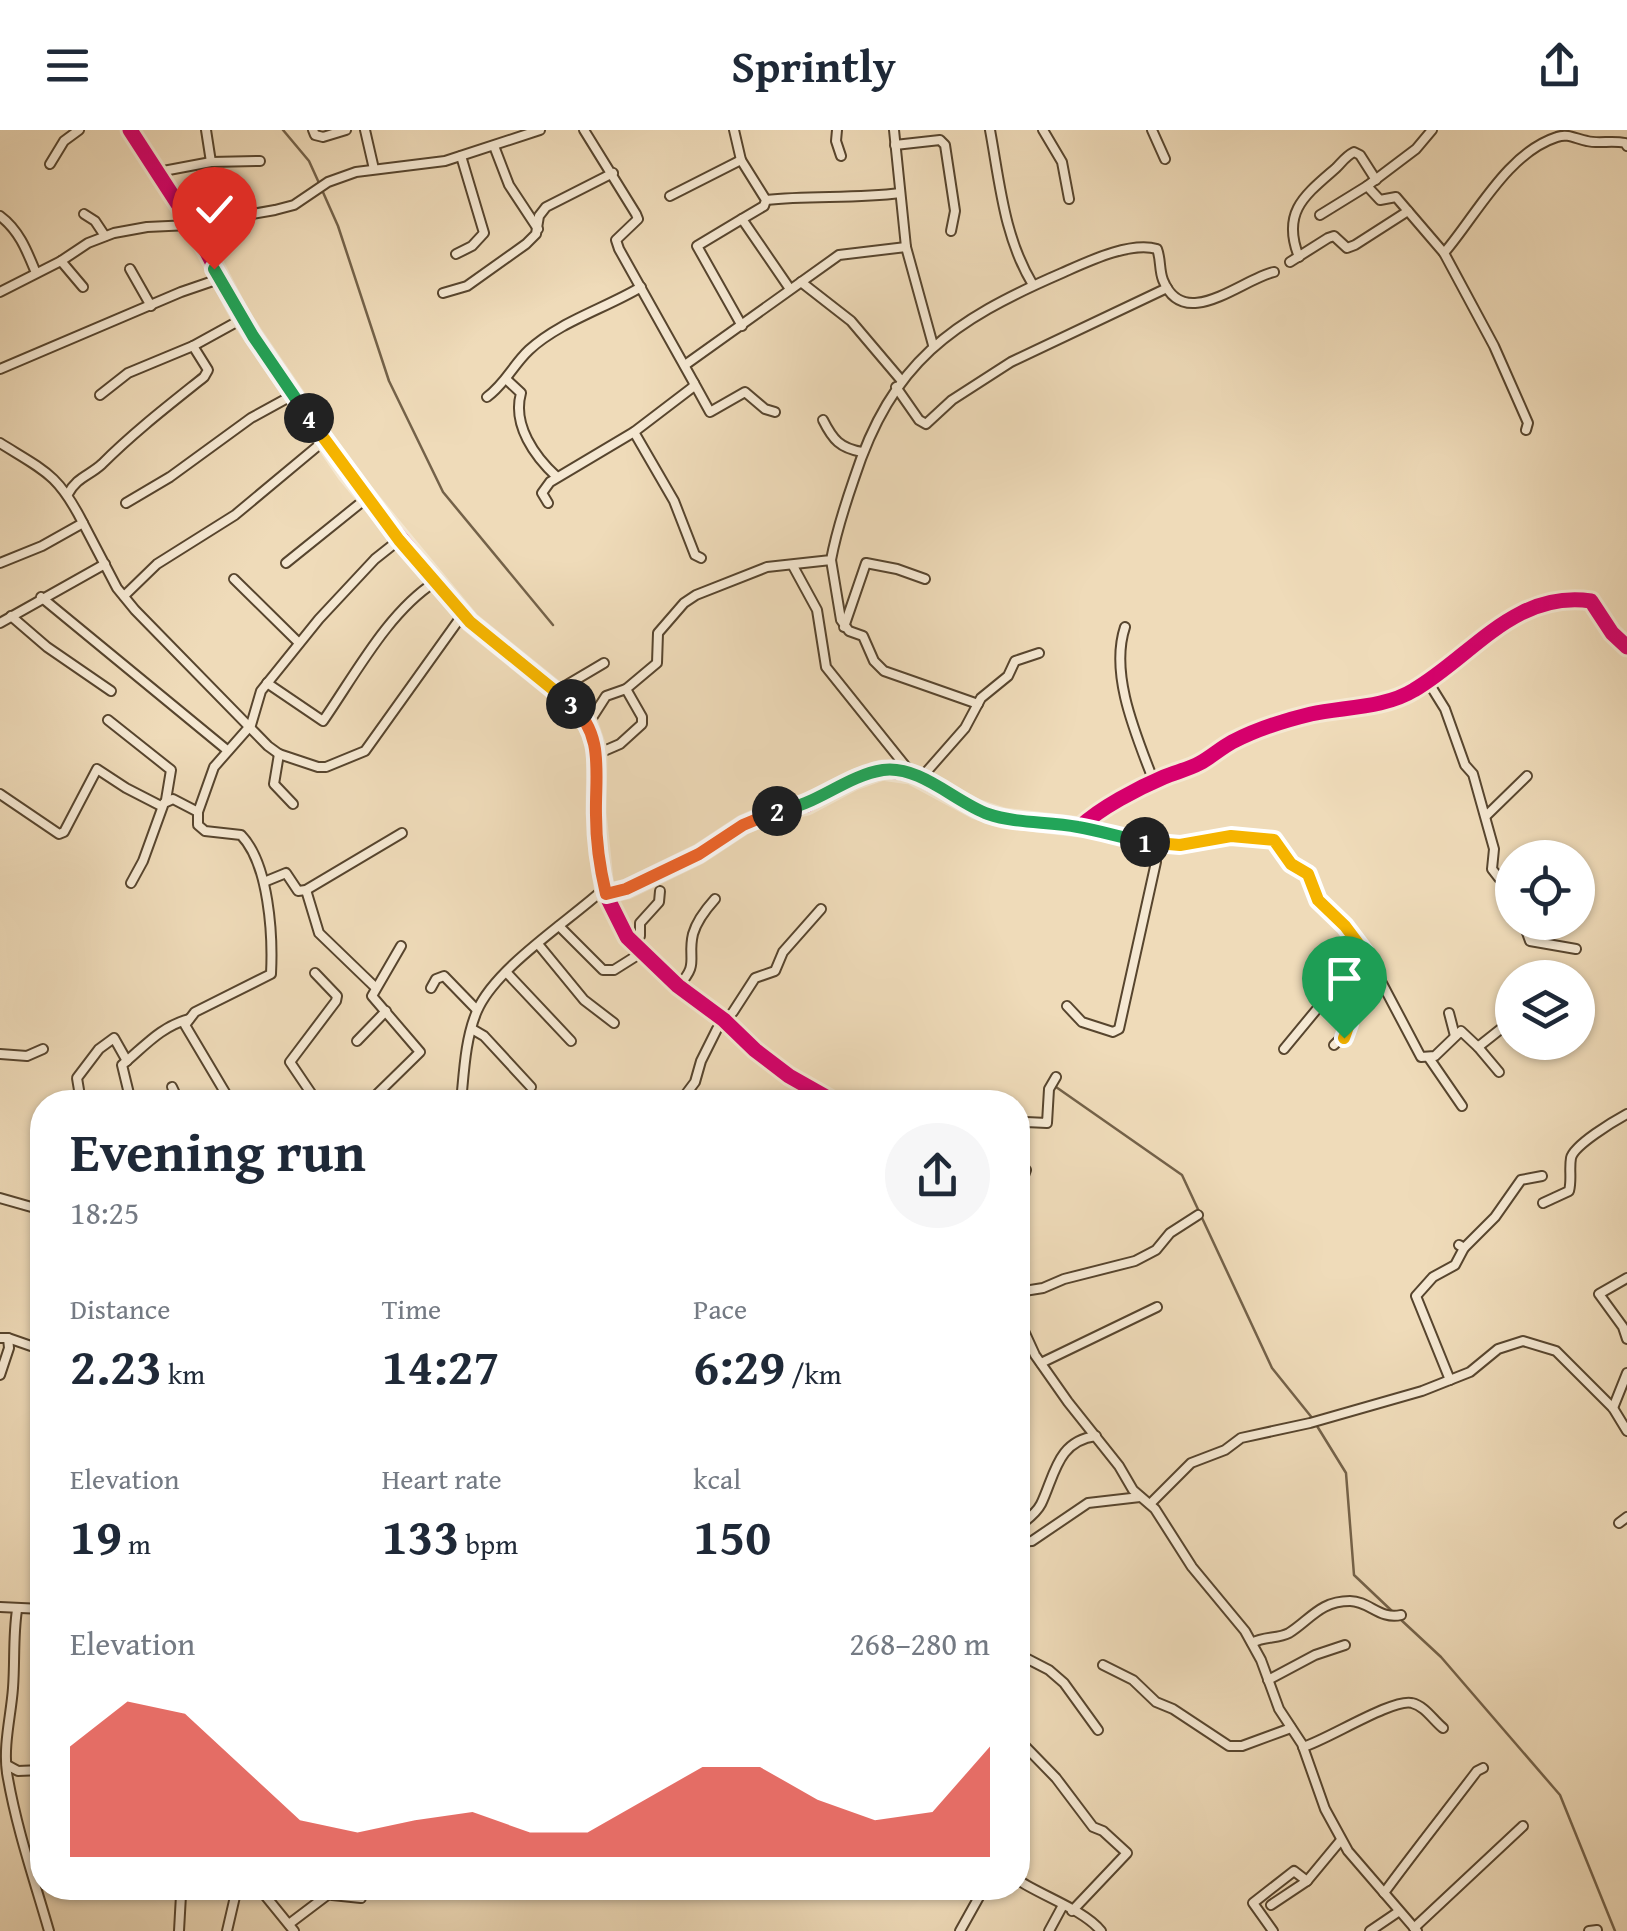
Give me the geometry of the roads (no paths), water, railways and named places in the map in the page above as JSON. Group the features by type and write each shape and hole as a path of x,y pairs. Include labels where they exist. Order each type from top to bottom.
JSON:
{"street":[{"path":"50,164 64,141 79,130"},
{"path":"130,130 190,225 242,319 324,440 399,540 463,614 501,650 574,706 588,724 597,754 596,813 605,891 632,944 755,1050 813,1090"},
{"path":"206,130 212,162"},
{"path":"313,130 323,137 346,130"},
{"path":"366,130 374,169"},
{"path":"0,292 104,236 294,205 334,180 374,169 430,164 540,130"},
{"path":"584,130 638,219 616,240 710,412 745,392 775,412"},
{"path":"734,130 741,160 766,200"},
{"path":"836,130 842,156"},
{"path":"894,130 906,247 933,345"},
{"path":"990,130 1008,229 1020,263 1034,285"},
{"path":"1043,130 1062,162 1068,200"},
{"path":"1152,130 1164,159"},
{"path":"1320,215 1376,180 1416,149 1432,130"},
{"path":"1444,253 1472,221 1492,186 1536,148 1569,135 1590,143 1612,140 1627,146"},
{"path":"895,145 940,140 945,145 954,212 951,232"},
{"path":"494,146 509,185 538,228"},
{"path":"1300,257 1294,245 1294,221 1298,204 1306,193 1354,152 1376,180"},
{"path":"456,254 472,246 484,233 461,156"},
{"path":"158,172 212,162 260,160"},
{"path":"670,196 741,160"},
{"path":"443,293 467,286 526,244 546,207 613,174"},
{"path":"1367,186 1380,200 1396,197 1444,253 1494,346 1528,423 1526,430"},
{"path":"766,200 806,196 863,198 900,193"},
{"path":"742,326 698,246 764,206 766,200"},
{"path":"1290,262 1334,236 1347,248 1355,246 1408,211"},
{"path":"84,214 95,221 104,236"},
{"path":"0,216 17,230 36,272"},
{"path":"742,219 790,290"},
{"path":"686,365 838,255 876,254 906,247"},
{"path":"978,704 884,671 874,661 863,636 844,626 839,614 831,560 862,452 898,383 933,345 960,325 1034,285 1107,256 1150,247 1160,253 1168,288 1184,302 1198,304 1218,298 1252,278 1274,272"},
{"path":"61,262 83,287"},
{"path":"130,269 151,306"},
{"path":"0,369 219,279"},
{"path":"801,282 851,321 898,383 918,420 926,424 952,400 1011,362 1168,288"},
{"path":"487,397 507,380 528,350 543,339 640,287"},
{"path":"100,395 128,372 193,346 242,319"},
{"path":"68,494 79,476 99,466 126,438 204,377 208,370 193,346"},
{"path":"507,380 520,393 519,414 533,453 558,477"},
{"path":"548,503 542,493 544,488 634,432 693,387 694,382"},
{"path":"126,503 180,470 251,418 293,395"},
{"path":"823,420 840,447 862,452"},
{"path":"634,432 674,501 695,554 701,558"},
{"path":"124,596 190,540 234,516 324,440"},
{"path":"0,444 44,470 68,494 124,596 279,754 326,767 365,751 463,614"},
{"path":"286,563 368,497"},
{"path":"0,564 82,523"},
{"path":"223,1090 185,1025 195,1012 271,974 270,925 264,882 245,839 241,835 206,831 198,825 198,812 214,767 250,726 267,683 298,642 375,559 399,540"},
{"path":"588,724 606,696 626,689 656,663 658,633 684,603 712,586 759,570 831,560"},
{"path":"844,626 866,563 897,568 925,580"},
{"path":"0,623 104,564"},
{"path":"793,566 816,610 826,666 916,776"},
{"path":"234,579 298,642"},
{"path":"267,683 324,721 389,626 436,582"},
{"path":"41,598 227,750"},
{"path":"1080,827 1104,809 1154,782 1200,764 1233,742 1309,715 1385,701 1414,690 1445,671 1504,623 1554,600 1591,601 1627,648"},
{"path":"11,616 46,647 112,691"},
{"path":"1125,627 1122,675 1154,782"},
{"path":"916,776 966,728 981,698 1008,676 1015,661 1039,653"},
{"path":"555,692 604,663"},
{"path":"1427,680 1445,709 1487,815 1495,872"},
{"path":"597,754 620,744 642,724 626,689"},
{"path":"108,720 171,770 164,803 132,883"},
{"path":"279,754 274,784 293,804"},
{"path":"0,794 59,834 64,832 97,768 126,788 164,803 173,800 198,812"},
{"path":"462,1090 477,1010 507,972 559,926 605,891 626,889 699,854 743,825 806,804 882,770 916,776 1003,818 1080,827 1154,844 1180,845 1231,836 1274,840 1291,864 1308,874 1318,900 1366,954 1416,1050 1429,1058 1462,1106"},
{"path":"1487,815 1528,776"},
{"path":"264,882 286,873 298,891 306,890 402,833"},
{"path":"1067,1006 1082,1022 1113,1032 1119,1029 1156,862 1154,844"},
{"path":"306,890 319,933 376,988"},
{"path":"632,944 640,936 640,922 660,902 660,891"},
{"path":"678,986 693,966 694,932 706,909 716,900"},
{"path":"690,1090 724,1020 756,978 775,972 782,952 821,909"},
{"path":"559,926 603,970 614,970 641,953"},
{"path":"1529,940 1576,949"},
{"path":"538,944 584,1000 614,1023"},
{"path":"382,1090 420,1052 373,998 402,946"},
{"path":"507,972 570,1041"},
{"path":"1284,1049 1322,1003 1373,972"},
{"path":"310,1090 290,1062 336,1002 336,996 315,974"},
{"path":"431,988 436,979 444,976 477,1010"},
{"path":"1334,1044 1349,1030 1337,998 1342,990"},
{"path":"357,1041 386,1011"},
{"path":"1449,1013 1455,1036"},
{"path":"127,1090 122,1065 159,1031 189,1019"},
{"path":"472,1029 484,1036 531,1087"},
{"path":"1429,1058 1464,1031 1499,1072"},
{"path":"1478,1048 1495,1034"},
{"path":"79,1090 77,1078 99,1049 114,1038 127,1061"},
{"path":"0,1054 26,1056 43,1049"},
{"path":"1030,1122 1047,1123 1048,1089 1056,1077"},
{"path":"1543,1204 1570,1191 1571,1156 1582,1142 1627,1114"},
{"path":"1450,1380 1416,1296 1432,1278 1456,1264 1462,1246 1494,1217 1521,1180 1542,1176"},
{"path":"0,1198 30,1207"},
{"path":"1030,1290 1135,1261 1156,1250 1176,1228 1198,1216"},
{"path":"1627,1278 1599,1294 1627,1339"},
{"path":"1041,1363 1157,1307"},
{"path":"4,1338 30,1346"},
{"path":"0,1375 9,1348 4,1338"},
{"path":"1030,1341 1041,1363 1130,1486 1150,1504 1192,1567 1252,1643 1303,1747 1325,1810 1341,1840 1415,1929 1523,1826"},
{"path":"1150,1504 1190,1463 1226,1450 1242,1438 1310,1423 1450,1380 1470,1372 1498,1349 1523,1341 1556,1351 1613,1408 1627,1431"},
{"path":"1613,1408 1627,1373"},
{"path":"1030,1516 1040,1507 1062,1455 1084,1438 1096,1436"},
{"path":"1124,1498 1130,1486"},
{"path":"1030,1541 1088,1503 1140,1497"},
{"path":"1618,1523 1627,1517"},
{"path":"1252,1643 1286,1635 1303,1618 1336,1602 1353,1600 1388,1617 1401,1615"},
{"path":"0,1608 30,1609"},
{"path":"17,1610 13,1625 14,1684 3,1751 30,1868"},
{"path":"1268,1680 1345,1645"},
{"path":"1030,1661 1064,1682 1098,1730"},
{"path":"1103,1665 1133,1680 1156,1702 1229,1746 1242,1746 1291,1728"},
{"path":"1303,1747 1370,1718 1392,1704 1410,1702 1420,1706 1443,1728"},
{"path":"1030,1751 1094,1827 1104,1831 1127,1853 1049,1931"},
{"path":"6,1764 30,1770"},
{"path":"1384,1893 1422,1846 1446,1807 1482,1768"},
{"path":"1271,1905 1307,1881 1341,1840"},
{"path":"1273,1931 1253,1903 1294,1871 1307,1881"},
{"path":"1030,1887 1092,1920 1100,1931"},
{"path":"40,1900 49,1931"},
{"path":"178,1931 180,1900"},
{"path":"227,1931 234,1900"},
{"path":"269,1900 291,1928 318,1900"},
{"path":"960,1931 977,1900"},
{"path":"1370,1931 1398,1912"},
{"path":"1589,1931 1597,1930"}],"waterway":[{"path":"283,130 309,161 319,183"},
{"path":"322,190 338,226 389,381 443,492 553,625"},
{"path":"1056,1087 1182,1175 1272,1368 1313,1419"},
{"path":"1317,1426 1346,1473 1354,1575 1393,1612"},
{"path":"1399,1618 1441,1657 1560,1795 1615,1931"}]}
